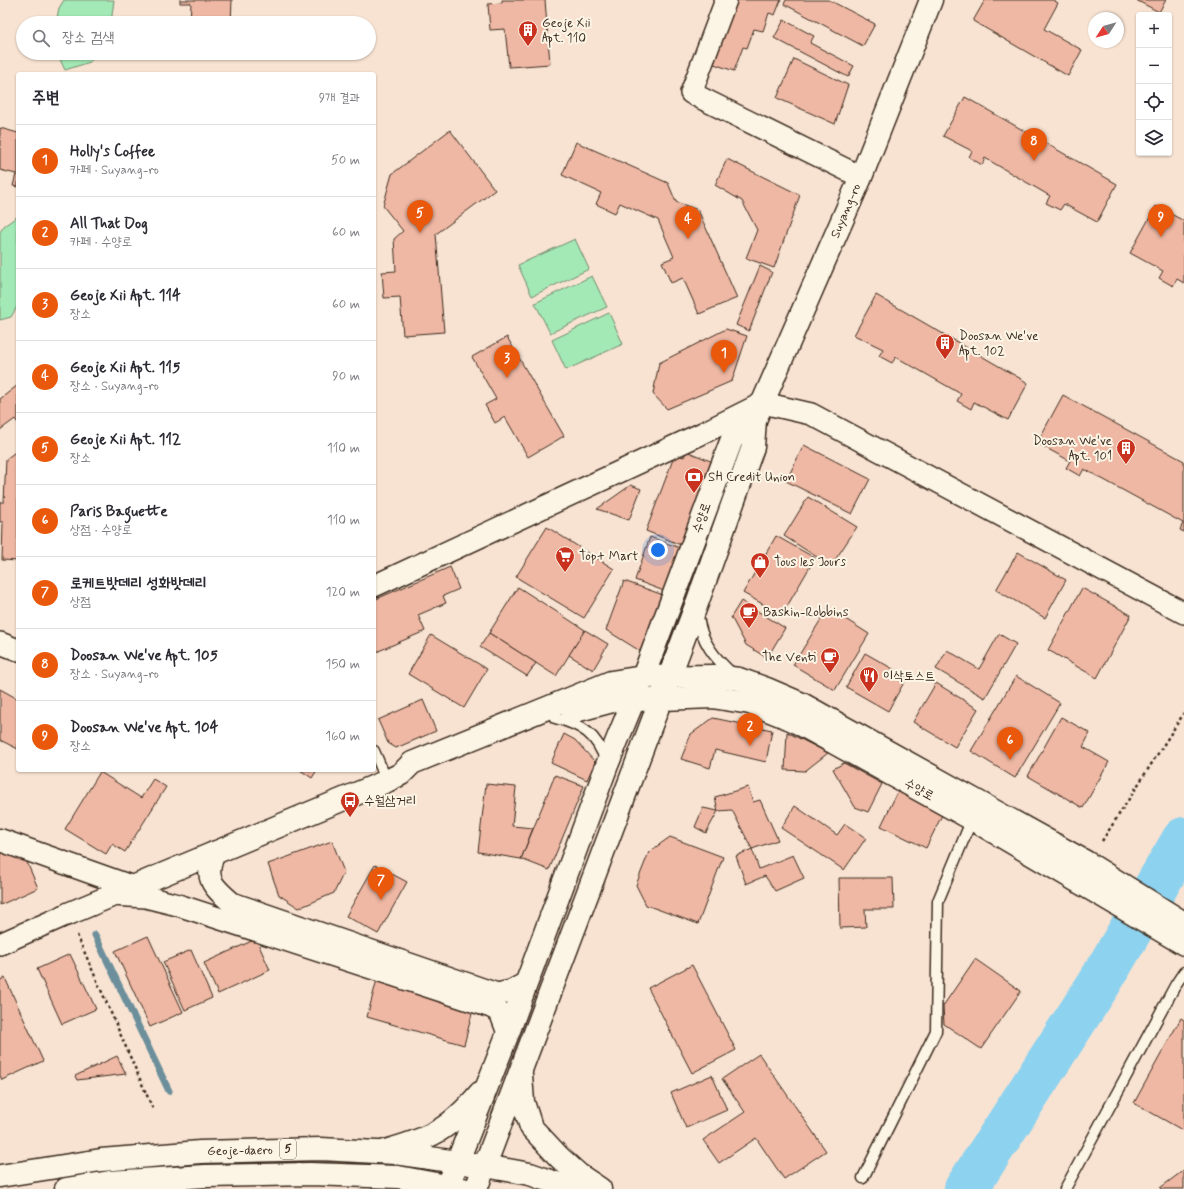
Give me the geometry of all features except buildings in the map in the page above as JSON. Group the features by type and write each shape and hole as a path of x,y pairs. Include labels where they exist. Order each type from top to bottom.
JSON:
{"street":[{"path":"726,0 691,93 861,177"},
{"name":"Suyang-ro","path":"759,411 861,177 931,0"},
{"path":"376,585 705,432 759,411 811,414 1184,613"},
{"name":"수양로","path":"668,677 696,606 753,447 759,411"},
{"name":"수양로","path":"759,411 732,439 643,677 714,676 739,679 802,704 1078,870 1184,944"},
{"path":"0,643 16,649"},
{"path":"0,944 394,777 412,762 606,685 624,679 643,677 607,764 508,1033 458,1162 456,1188"},
{"path":"476,1189 668,677"},
{"name":"수양로","path":"394,777 417,774 555,718 596,704 613,701 712,697 750,703 793,720 972,819 1184,923"},
{"path":"0,840 122,891 178,905 491,1007 500,1012 508,1033"},
{"path":"215,852 210,864 209,876 219,892 232,903 497,994 511,991 526,983"},
{"path":"521,1068 523,1102 531,1126 558,1158 579,1175 600,1189"},
{"path":"380,1152 413,1143 442,1130 465,1110 489,1081"},
{"name":"Geoje-daero","path":"0,1176 101,1160 200,1152 321,1149 380,1152 485,1166 530,1174 573,1189"},
{"name":"Geoje-daero","path":"66,1189 110,1182 205,1176 310,1174 398,1178 456,1188"}],"lane":[{"path":"696,606 700,630 704,641 722,665 739,679"},
{"path":"555,718 574,723 587,731 601,747 607,764"},
{"path":"376,754 394,777"},
{"path":"863,1178 936,1031 938,901 972,819"},
{"path":"1065,1189 1176,984 1184,972"}],"path":[{"path":"1102,841 1184,713"},
{"path":"68,914 153,1109"}],"green space":[{"path":"64,0 114,0 112,16 57,16 59,8"},
{"path":"60,60 91,60 90,62 65,70"},
{"path":"16,217 16,308 11,317 0,320 0,232 4,226"},
{"path":"575,239 589,269 532,296 518,265"},
{"path":"592,276 607,307 550,333 535,303"},
{"path":"609,313 623,344 566,370 552,340"}],"waterway":[{"path":"966,1189 1100,982 1184,839"},
{"path":"95,935 169,1091"}],"place":[{"name":"Geoje Xii Apt. 110","path":"528,47"},
{"name":"Doosan We've Apt. 105","path":"1034,161"},
{"name":"Geoje Xii Apt. 112","path":"420,233"},
{"name":"Doosan We've Apt. 104","path":"1161,237"},
{"name":"Geoje Xii Apt. 115","path":"688,239"},
{"name":"Doosan We've Apt. 102","path":"945,360"},
{"name":"Holly's Coffee","path":"724,373"},
{"name":"Geoje Xii Apt. 114","path":"507,378"},
{"name":"Doosan We've Apt. 101","path":"1126,465"},
{"name":"SH Credit Union","path":"694,494"},
{"name":"Top+ Mart","path":"565,573"},
{"name":"Tous les Jours","path":"760,579"},
{"name":"Baskin-Robbins","path":"749,629"},
{"name":"The Venti","path":"830,674"},
{"name":"이삭토스트","path":"869,693"},
{"name":"All That Dog","path":"750,746"},
{"name":"Paris Baguette","path":"1010,760"},
{"name":"수월삼거리","path":"350,818"},
{"name":"로케트밧데리 성화밧데리","path":"381,900"}]}
